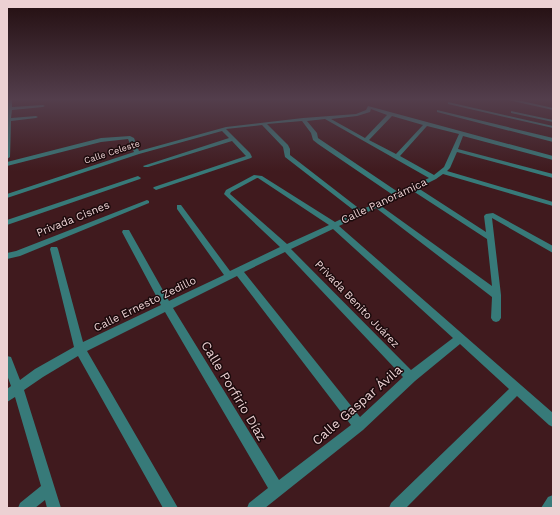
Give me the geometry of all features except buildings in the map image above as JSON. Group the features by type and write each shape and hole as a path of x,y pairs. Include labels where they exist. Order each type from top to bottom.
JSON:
{"street":[{"path":"263,123 286,146 288,149 287,156 360,212"},
{"name":"Calle Celeste","path":"7,196 137,153 231,126 263,123"},
{"path":"306,123 314,133 315,139 320,143 398,195"},
{"path":"336,123 434,178"},
{"path":"366,140 382,123"},
{"path":"427,123 553,158"},
{"path":"396,157 427,123"},
{"path":"484,123 553,140"},
{"path":"536,123 553,127"},
{"path":"156,188 249,157 248,154 223,129"},
{"path":"7,132 7,157"},
{"name":"Calle Panorámica","path":"286,248 434,178 447,168 462,133"},
{"path":"7,164 101,140 131,138 137,153"},
{"path":"146,166 233,139"},
{"path":"455,150 553,176"},
{"path":"443,172 553,204"},
{"name":"Privada Benito Juárez","path":"334,225 260,177 256,176 228,191 227,194 286,248 411,377"},
{"path":"7,223 138,178"},
{"path":"413,188 489,237"},
{"name":"Privada Cisnes","path":"7,256 17,254 147,202"},
{"path":"376,205 496,295"},
{"path":"179,207 359,426"},
{"path":"496,318 496,295 488,216 490,215 553,250"},
{"path":"334,225 553,421"},
{"name":"Calle Porfirio Díaz","path":"126,232 167,307 277,490"},
{"name":"Calle Ernesto Zedillo","path":"7,396 38,373 80,349 286,248"},
{"path":"54,249 80,349 171,508"},
{"name":"Calle Gaspar Ávila","path":"254,508 359,426 411,377 460,338"},
{"path":"7,362 18,388 54,508"},
{"path":"396,508 517,389"},
{"path":"25,508 48,488"},
{"path":"548,508 553,502"}]}
